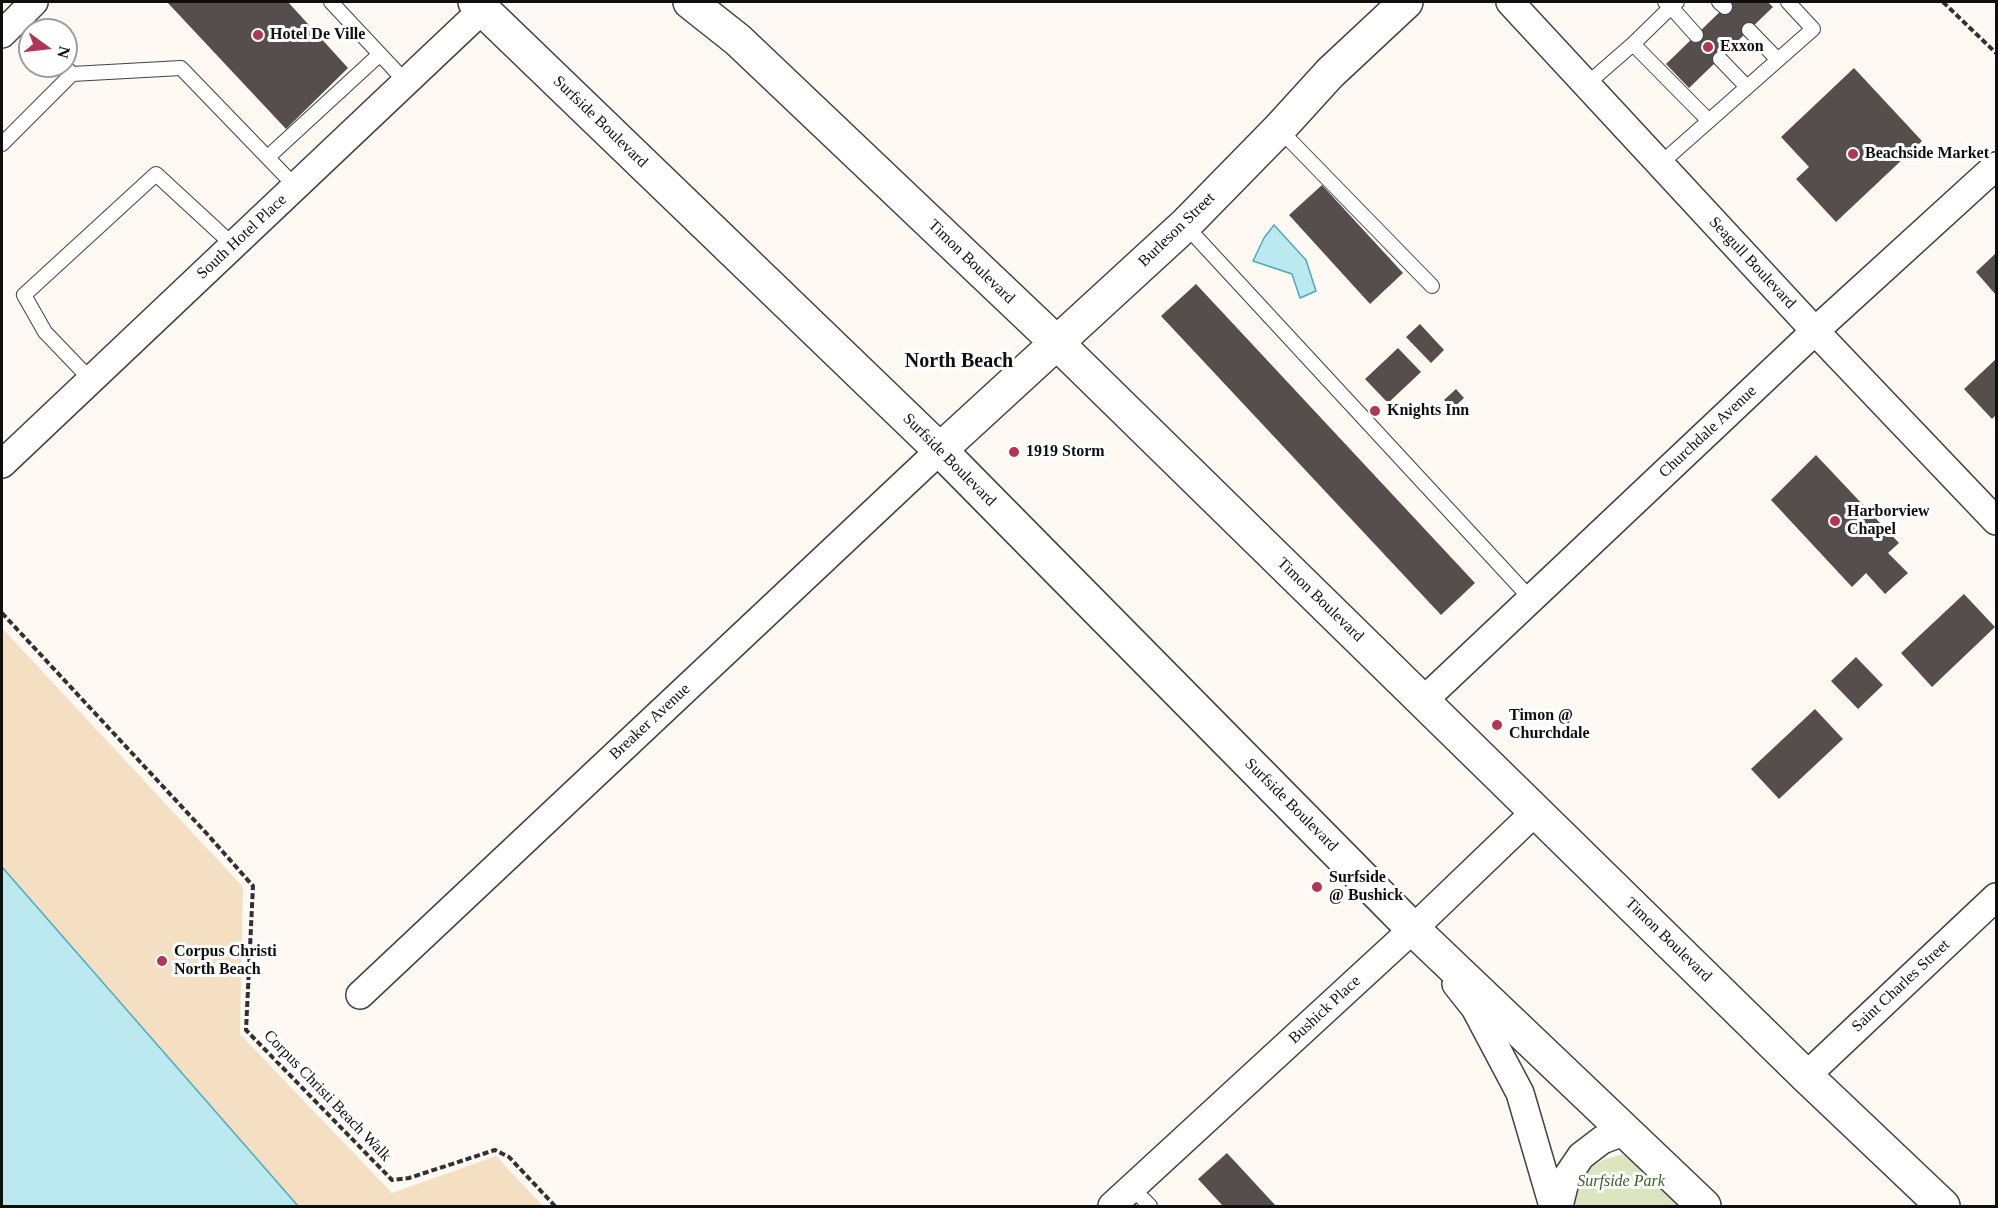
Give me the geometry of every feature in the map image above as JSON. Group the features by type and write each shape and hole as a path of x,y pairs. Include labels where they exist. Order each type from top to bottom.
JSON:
{"street":[{"name":"Timon Boulevard","path":"690,2 738,40 1056,342 1806,1076 1943,1206"},
{"name":"Burleson Street","path":"940,450 1185,225 1330,73 1406,2"},
{"name":"Seagull Boulevard","path":"1510,2 1815,331 1996,521"},
{"name":"South Hotel Place","path":"2,464 406,82 479,5"},
{"name":"Surfside Boulevard","path":"479,5 940,450 1413,929 1704,1206"},
{"name":"Churchdale Avenue","path":"1423,701 1815,331 1996,166"},
{"name":"Breaker Avenue","path":"360,995 940,450"},
{"name":"Bushick Place","path":"1112,1206 1141,1197 1536,811"},
{"name":"Saint Charles Street","path":"1806,1076 1996,897"},
{"name":"Surfside Boulevard","path":"1413,929 1475,1008 1520,1093 1553,1206"},
{"path":"1559,1206 1566,1178 1581,1156 1602,1140 1626,1131"}],"lane":[{"path":"331,2 406,82"},
{"path":"1660,164 1813,29 1788,2"},
{"path":"1587,84 1633,44 1671,3 1696,35"},
{"path":"1749,30 1779,60"},
{"path":"1633,44 1709,121"},
{"path":"268,157 380,54"},
{"path":"1720,59 1747,87"},
{"path":"78,70 181,68 295,186"},
{"path":"2,144 61,78"},
{"path":"1279,129 1432,286"},
{"path":"91,380 45,332 24,295 156,174 233,245"},
{"path":"1185,225 1531,599"}],"path":[{"path":"1943,2 1996,52"},
{"name":"Corpus Christi Beach Walk","path":"2,613 253,886 246,1030 392,1180 408,1178 495,1150 509,1157 555,1206"}],"green space":[{"name":"Surfside Park","path":"1621,1155 1637,1158 1687,1206 1575,1206 1575,1196 1581,1180 1591,1167 1605,1159"}],"sand":[{"name":"Corpus Christi North Beach","path":"2,628 243,887 240,1034 392,1193 496,1156 543,1206 298,1206 2,867"}],"water":[{"path":"1274,225 1306,260 1316,291 1300,298 1292,274 1253,261 1264,238"},
{"path":"2,867 298,1206 2,1206"}],"building":[{"name":"Hotel De Ville","path":"167,2 288,2 348,68 286,129"},
{"name":"Exxon","path":"1730,2 1768,2 1773,7 1689,88 1666,64"},
{"name":"Beachside Market","path":"1854,68 1922,141 1836,222 1796,179 1809,167 1781,137"},
{"path":"1322,185 1403,273 1370,304 1289,215"},
{"path":"1996,253 1996,295 1976,272"},
{"path":"1196,284 1475,583 1441,615 1161,316"},
{"path":"1420,324 1444,350 1431,363 1406,337"},
{"path":"1398,348 1421,372 1388,403 1365,379"},
{"path":"1996,359 1996,415 1992,419 1964,389"},
{"path":"1456,389 1464,398 1452,409 1444,400"},
{"name":"Harborview Chapel","path":"1816,455 1899,543 1888,553 1908,573 1885,594 1866,573 1852,587 1771,500"},
{"path":"1964,594 1995,627 1932,687 1901,653"},
{"path":"1856,657 1883,685 1858,709 1831,681"},
{"path":"1815,709 1843,739 1779,799 1751,769"},
{"path":"1227,1153 1276,1206 1223,1206 1198,1179"}],"place":[{"name":"Hotel De Ville","path":"258,35"},
{"name":"Exxon","path":"1708,47"},
{"name":"Beachside Market","path":"1853,154"},
{"name":"Knights Inn","path":"1375,411"},
{"name":"1919 Storm","path":"1014,452"},
{"name":"Harborview Chapel","path":"1835,521"},
{"name":"Timon @ Churchdale","path":"1497,725"},
{"name":"Surfside @ Bushick","path":"1317,887"},
{"name":"Corpus Christi North Beach","path":"162,961"}],"district":[{"name":"North Beach","path":"959,362"}]}
